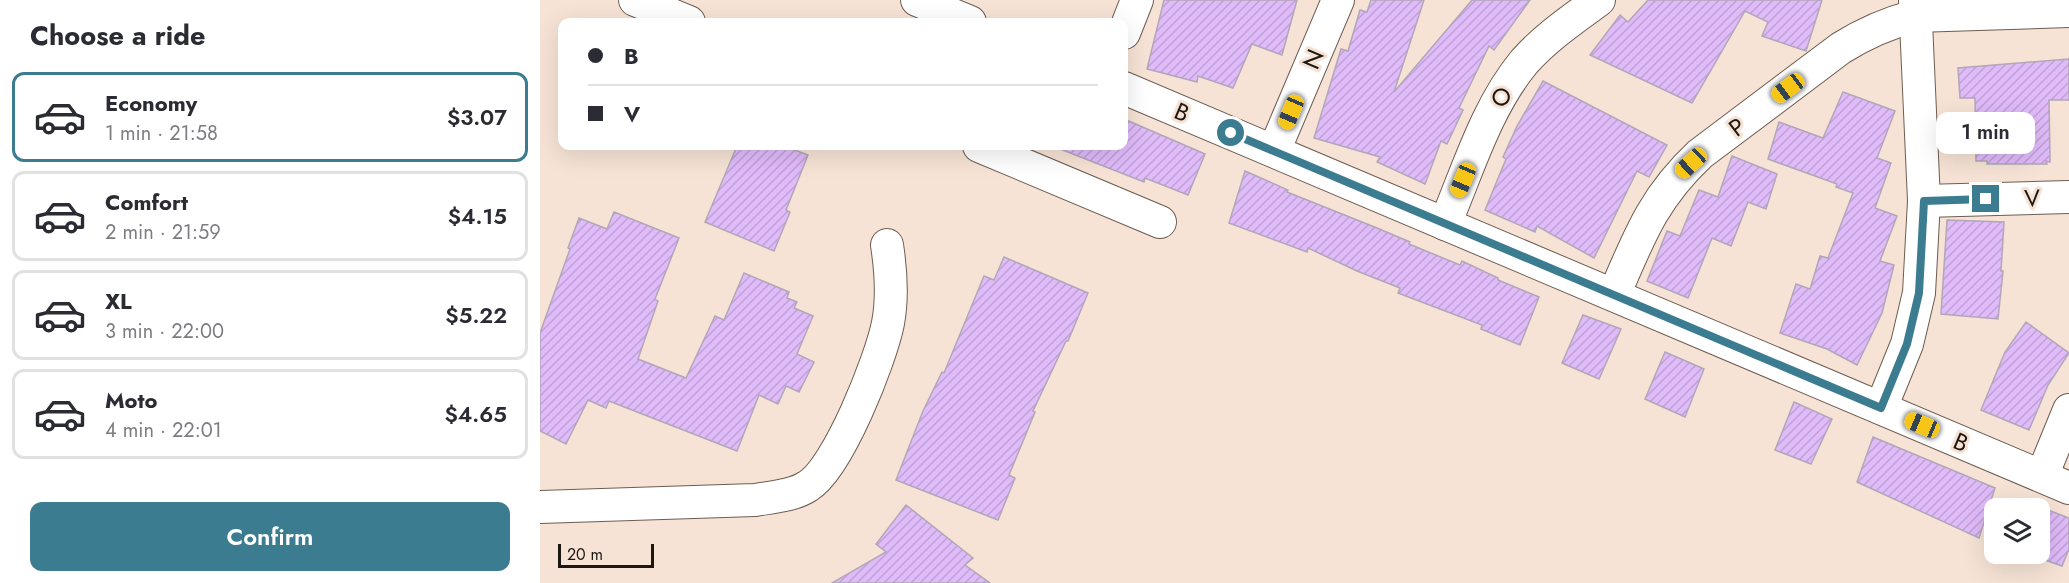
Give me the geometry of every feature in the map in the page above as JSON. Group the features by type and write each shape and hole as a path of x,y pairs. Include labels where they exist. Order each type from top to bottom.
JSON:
{"street":[{"path":"635,0 678,18"},
{"path":"1128,23 1137,0"},
{"name":"N","path":"1274,151 1338,0"},
{"name":"O","path":"1445,224 1491,114 1506,87 1524,62 1545,42 1599,0"},
{"path":"929,2 962,18"},
{"path":"1881,408 1907,344 1919,293 1924,201 1915,8"},
{"name":"P","path":"1614,295 1653,210 1682,171 1700,154 1841,48 1865,33 1915,8 2069,11"},
{"name":"B","path":"1128,90 2055,482"},
{"path":"989,150 1161,222"},
{"name":"V","path":"1924,201 2069,197"},
{"path":"540,507 755,500 816,495 827,468 842,444 880,352 888,323 891,296 891,269 887,245"},
{"path":"2055,482 2069,410"}],"building":[{"path":"1164,0 1297,0 1282,55 1252,44 1233,88 1198,76 1197,82 1147,69"},
{"path":"1371,0 1424,0 1394,92 1472,0 1530,0 1494,50 1489,46 1459,108 1463,110 1447,144 1441,141 1425,184 1377,162 1380,157 1314,138 1341,49 1348,51 1360,10 1367,12"},
{"path":"1648,0 1822,0 1806,51 1762,36 1768,22 1745,11 1692,103 1590,55 1620,15 1628,22"},
{"path":"2069,59 2069,100 2049,100 2050,162 2046,161 2047,164 1987,164 1987,161 1976,161 1975,98 1960,98 1958,68"},
{"path":"1543,81 1667,145 1649,177 1637,171 1594,258 1537,226 1535,232 1485,210 1506,159 1503,157 1517,126"},
{"path":"1843,92 1895,111 1877,158 1891,163 1875,208 1897,216 1880,261 1894,265 1882,313 1857,365 1827,349 1780,333 1796,284 1810,289 1820,256 1828,258 1853,193 1836,187 1837,184 1768,159 1779,122 1823,138"},
{"path":"1128,121 1205,154 1188,195 1145,178 1144,182 1063,150 1128,150"},
{"path":"735,150 795,150 808,155 786,210 790,212 774,251 705,222"},
{"path":"1732,156 1777,174 1766,209 1748,202 1731,246 1712,238 1688,298 1647,281 1667,231 1680,236 1699,190 1718,197"},
{"path":"1245,171 1288,190 1287,192 1410,242 1409,244 1460,265 1462,261 1498,280 1539,297 1520,345 1481,329 1482,325 1398,293 1400,288 1308,248 1307,252 1229,223"},
{"path":"614,212 679,238 655,299 658,301 638,359 686,378 715,316 724,320 744,273 789,292 787,298 797,302 794,308 813,316 797,354 814,362 799,392 786,386 778,404 759,395 737,451 609,401 606,408 588,400 566,444 540,431 540,333 570,249 568,248 579,218 607,229"},
{"path":"1947,220 2004,222 2001,271 2003,271 1998,319 1941,314"},
{"path":"1004,257 1088,293 1068,341 1033,411 1035,412 1009,475 1015,478 998,520 896,480 923,411 942,372 944,373 984,276 994,280"},
{"path":"1583,315 1621,329 1599,379 1562,363"},
{"path":"2026,322 2069,353 2048,385 2029,430 1981,410 2005,352"},
{"path":"1665,352 1704,369 1685,417 1645,399"},
{"path":"1794,402 1832,419 1811,464 1775,450"},
{"path":"1873,437 1995,488 1992,498 1984,498 1984,522 1979,538 1857,482"},
{"path":"906,505 973,558 965,565 990,583 832,583 886,552 876,544"},
{"path":"2050,511 2069,518 2069,549 2062,566 2050,562"}],"route":[{"path":"1231,133 1881,408 1907,344 1919,293 1924,201 1986,199"}]}
